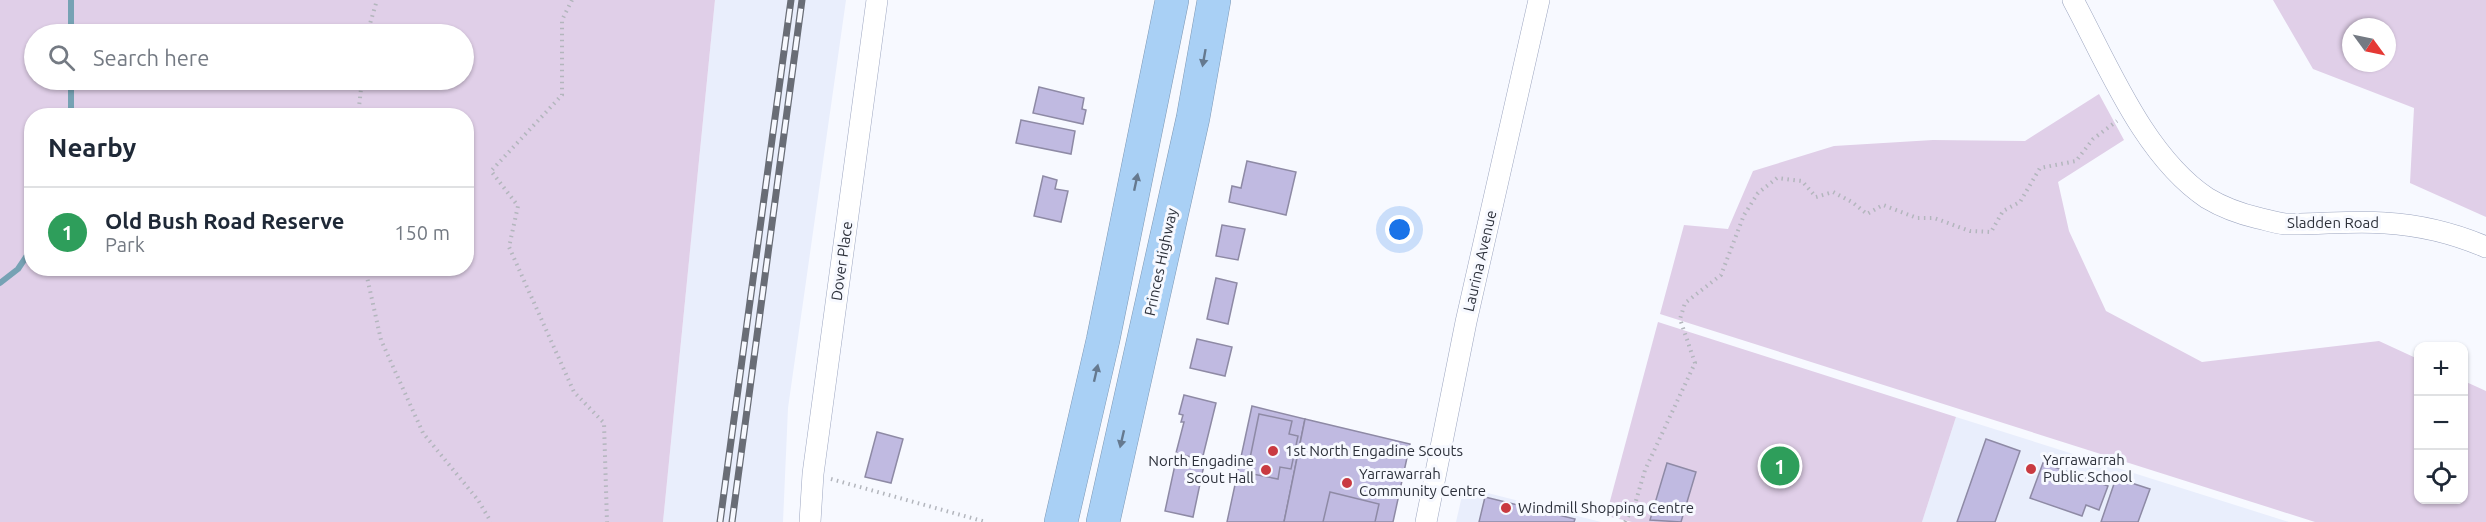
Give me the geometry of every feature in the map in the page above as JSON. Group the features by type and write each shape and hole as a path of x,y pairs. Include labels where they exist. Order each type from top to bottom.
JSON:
{"highway":[{"path":"1060,522 1103,340 1172,0"},
{"name":"Princes Highway","path":"1103,522 1191,130 1214,0"},
{"path":"1077,457 1080,493 1086,522"}],"street":[{"name":"Dover Place","path":"810,522 813,474 877,0"},
{"name":"Laurina Avenue","path":"1425,522 1466,322 1539,0"},
{"name":"Sladden Road","path":"2073,0 2151,142 2180,175 2208,198 2243,214 2282,224 2384,222 2458,235 2486,247"}],"path":[{"path":"369,24 377,0"},
{"path":"572,0 562,20 562,95 491,171 518,206 509,247 574,392 604,423 607,522"},
{"path":"359,108 361,90"},
{"path":"1624,522 1635,504 1645,470 1695,363 1680,319 1685,303 1721,275 1744,215 1758,193 1777,178 1802,181 1816,197 1833,192 1852,202 1867,214 1882,205 1917,218 1934,218 1970,231 1991,232 2003,211 2020,202 2040,168 2076,161 2093,139 2131,109"},
{"path":"367,276 381,340 423,433 478,500 491,522"},
{"path":"813,474 986,522"}],"shaded area":[{"path":"0,0 715,0 663,522 0,522"},
{"path":"715,0 846,0 788,408 783,522 663,522"},
{"path":"2273,0 2486,0 2486,217 2410,183 2414,108 2313,69"},
{"path":"2099,94 2124,140 2058,182 2069,231 2106,311 2202,362 2379,341 2414,357 2414,504 2468,504 2468,383 2486,391 2486,522 2315,522 1660,314 1684,225 1728,229 1753,171 1834,146 1933,140 2025,141"},
{"path":"1658,322 1956,417 1922,522 1632,522 1606,516"},
{"name":"Yarrawarrah Public School","path":"1956,417 2289,522 1922,522"},
{"path":"1464,487 1601,522 1456,522"}],"building":[{"path":"1039,87 1084,98 1082,109 1086,110 1083,124 1033,113"},
{"path":"1021,120 1075,131 1071,154 1016,143"},
{"path":"1247,161 1296,172 1286,215 1229,202 1232,186 1241,188"},
{"path":"1043,176 1057,180 1055,189 1068,191 1061,222 1034,216"},
{"path":"1222,225 1245,229 1238,260 1216,256"},
{"path":"1216,278 1237,283 1228,324 1207,319"},
{"path":"1197,339 1232,347 1225,376 1190,368"},
{"path":"1184,395 1216,403 1202,460 1176,453 1184,422 1181,422 1183,415 1179,414"},
{"name":"North Engadine Scout Hall","path":"1252,406 1305,419 1284,522 1227,522"},
{"name":"1st North Engadine Scouts","path":"1259,414 1292,421 1289,434 1298,436 1291,469 1280,467 1278,479 1247,473"},
{"name":"Yarrawarrah Community Centre","path":"1305,419 1410,444 1393,522 1284,522"},
{"path":"877,432 903,439 891,483 865,477"},
{"path":"1986,439 2020,451 1995,522 1957,522"},
{"path":"1176,460 1204,465 1193,517 1165,511"},
{"path":"1667,463 1696,472 1681,522 1650,520"},
{"path":"2043,463 2108,486 2099,510 2086,505 2082,516 2030,498"},
{"path":"2116,478 2150,489 2138,522 2101,522"},
{"path":"1330,492 1379,504 1375,522 1323,522"},
{"name":"Windmill Shopping Centre","path":"1485,497 1575,519 1574,522 1479,522"}],"waterway":[{"path":"71,0 71,24"},
{"path":"71,90 71,108"},
{"path":"0,283 18,269 24,260"}],"railway":[{"path":"720,522 791,0"},
{"path":"732,522 802,0"}],"place":[{"name":"1st North Engadine Scouts","path":"1273,451"},
{"name":"Old Bush Road Reserve","path":"1780,466"},
{"name":"Yarrawarrah Public School","path":"2031,469"},
{"name":"North Engadine Scout Hall","path":"1266,470"},
{"name":"Yarrawarrah Community Centre","path":"1347,483"},
{"name":"Windmill Shopping Centre","path":"1506,508"}]}
